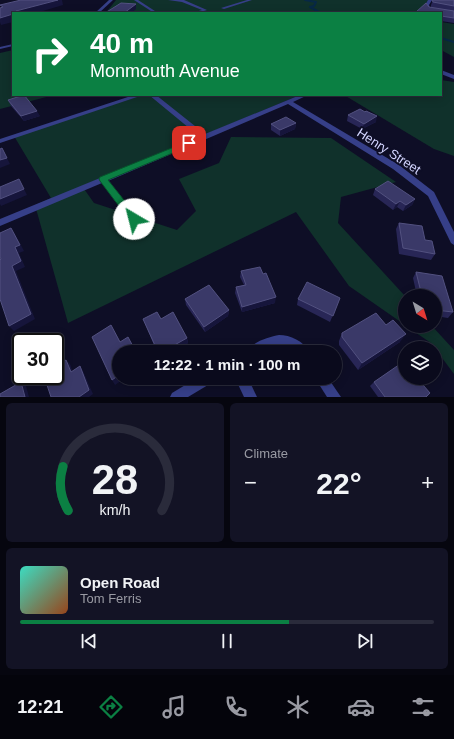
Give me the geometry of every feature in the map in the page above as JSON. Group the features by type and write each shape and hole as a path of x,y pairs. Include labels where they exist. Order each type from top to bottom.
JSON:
{"street":[{"path":"98,12 111,0"},
{"path":"430,0 427,5 429,9 454,14"},
{"path":"0,48 12,45"},
{"path":"442,72 454,77"},
{"path":"0,141 137,96"},
{"path":"153,96 204,137"},
{"path":"0,223 303,96"},
{"name":"Henry Street","path":"289,102 396,167 431,194 454,241"},
{"path":"103,179 134,219"},
{"path":"265,345 279,340 292,342 295,345"},
{"path":"176,397 197,385"},
{"path":"245,385 251,397"},
{"path":"326,385 335,397"}],"lane":[{"path":"136,0 154,12"},
{"path":"170,0 183,1 205,10 198,12"},
{"path":"223,8 250,0"}],"green space":[{"path":"116,0 429,0 417,12 105,12"},
{"path":"442,22 454,24 454,57 442,51"},
{"path":"12,50 12,96 50,96 0,109 0,53"},
{"path":"442,80 454,82 454,156 434,149 346,96 442,96"},
{"path":"128,96 298,96 82,186 94,203 177,230 196,211 179,179 219,163 231,137 331,138 396,182 341,197 338,223 399,289 398,320 349,286 296,212 68,323 35,205 51,198 14,136 129,97"},
{"path":"416,333 438,333 454,350 454,374 442,358 442,341 428,341"}],"building":[{"path":"21,0 58,0 16,11 19,12 12,12 12,14 0,18 0,8 3,7 0,5"},
{"path":"432,0 454,0 454,6 433,2"},
{"path":"121,3 136,4 125,12 107,12"},
{"path":"426,3 429,7 454,11 454,18 442,16 442,12 416,12"},
{"path":"25,96 37,111 21,116 8,100"},
{"path":"360,109 377,116 364,124 348,115"},
{"path":"286,117 296,123 280,130 271,124"},
{"path":"2,148 7,158 0,160 0,149"},
{"path":"19,179 24,189 0,199 0,187"},
{"path":"388,181 415,199 406,205 400,201 396,204 375,189"},
{"path":"399,223 422,226 425,240 432,241 435,254 403,248"},
{"path":"11,228 20,245 15,247 21,261 12,266 31,314 9,326 0,299 0,233"},
{"path":"260,267 263,274 266,273 276,297 242,307 236,287 246,285 241,271"},
{"path":"416,272 442,276 453,312 442,311 442,289 420,289"},
{"path":"307,282 340,298 333,316 298,299"},
{"path":"209,285 229,310 204,327 185,299"},
{"path":"157,312 161,319 173,312 187,338 174,345 155,345 143,319"},
{"path":"376,313 386,325 393,320 398,325 398,333 406,334 362,363 342,337 342,333"},
{"path":"111,325 120,342 128,337 132,345 112,345 112,380 92,337"},
{"path":"66,360 71,372 80,366 89,390 79,397 51,397 47,385 64,385 64,361"},
{"path":"398,365 398,385 423,385 430,393 426,397 385,397 374,382"},
{"path":"16,385 22,385 25,397 0,397 0,394"}],"waterway":[{"path":"305,0 316,2 314,6 310,7 319,12"},
{"path":"442,38 454,42"}],"route":[{"path":"134,219 103,179 189,143"}]}
